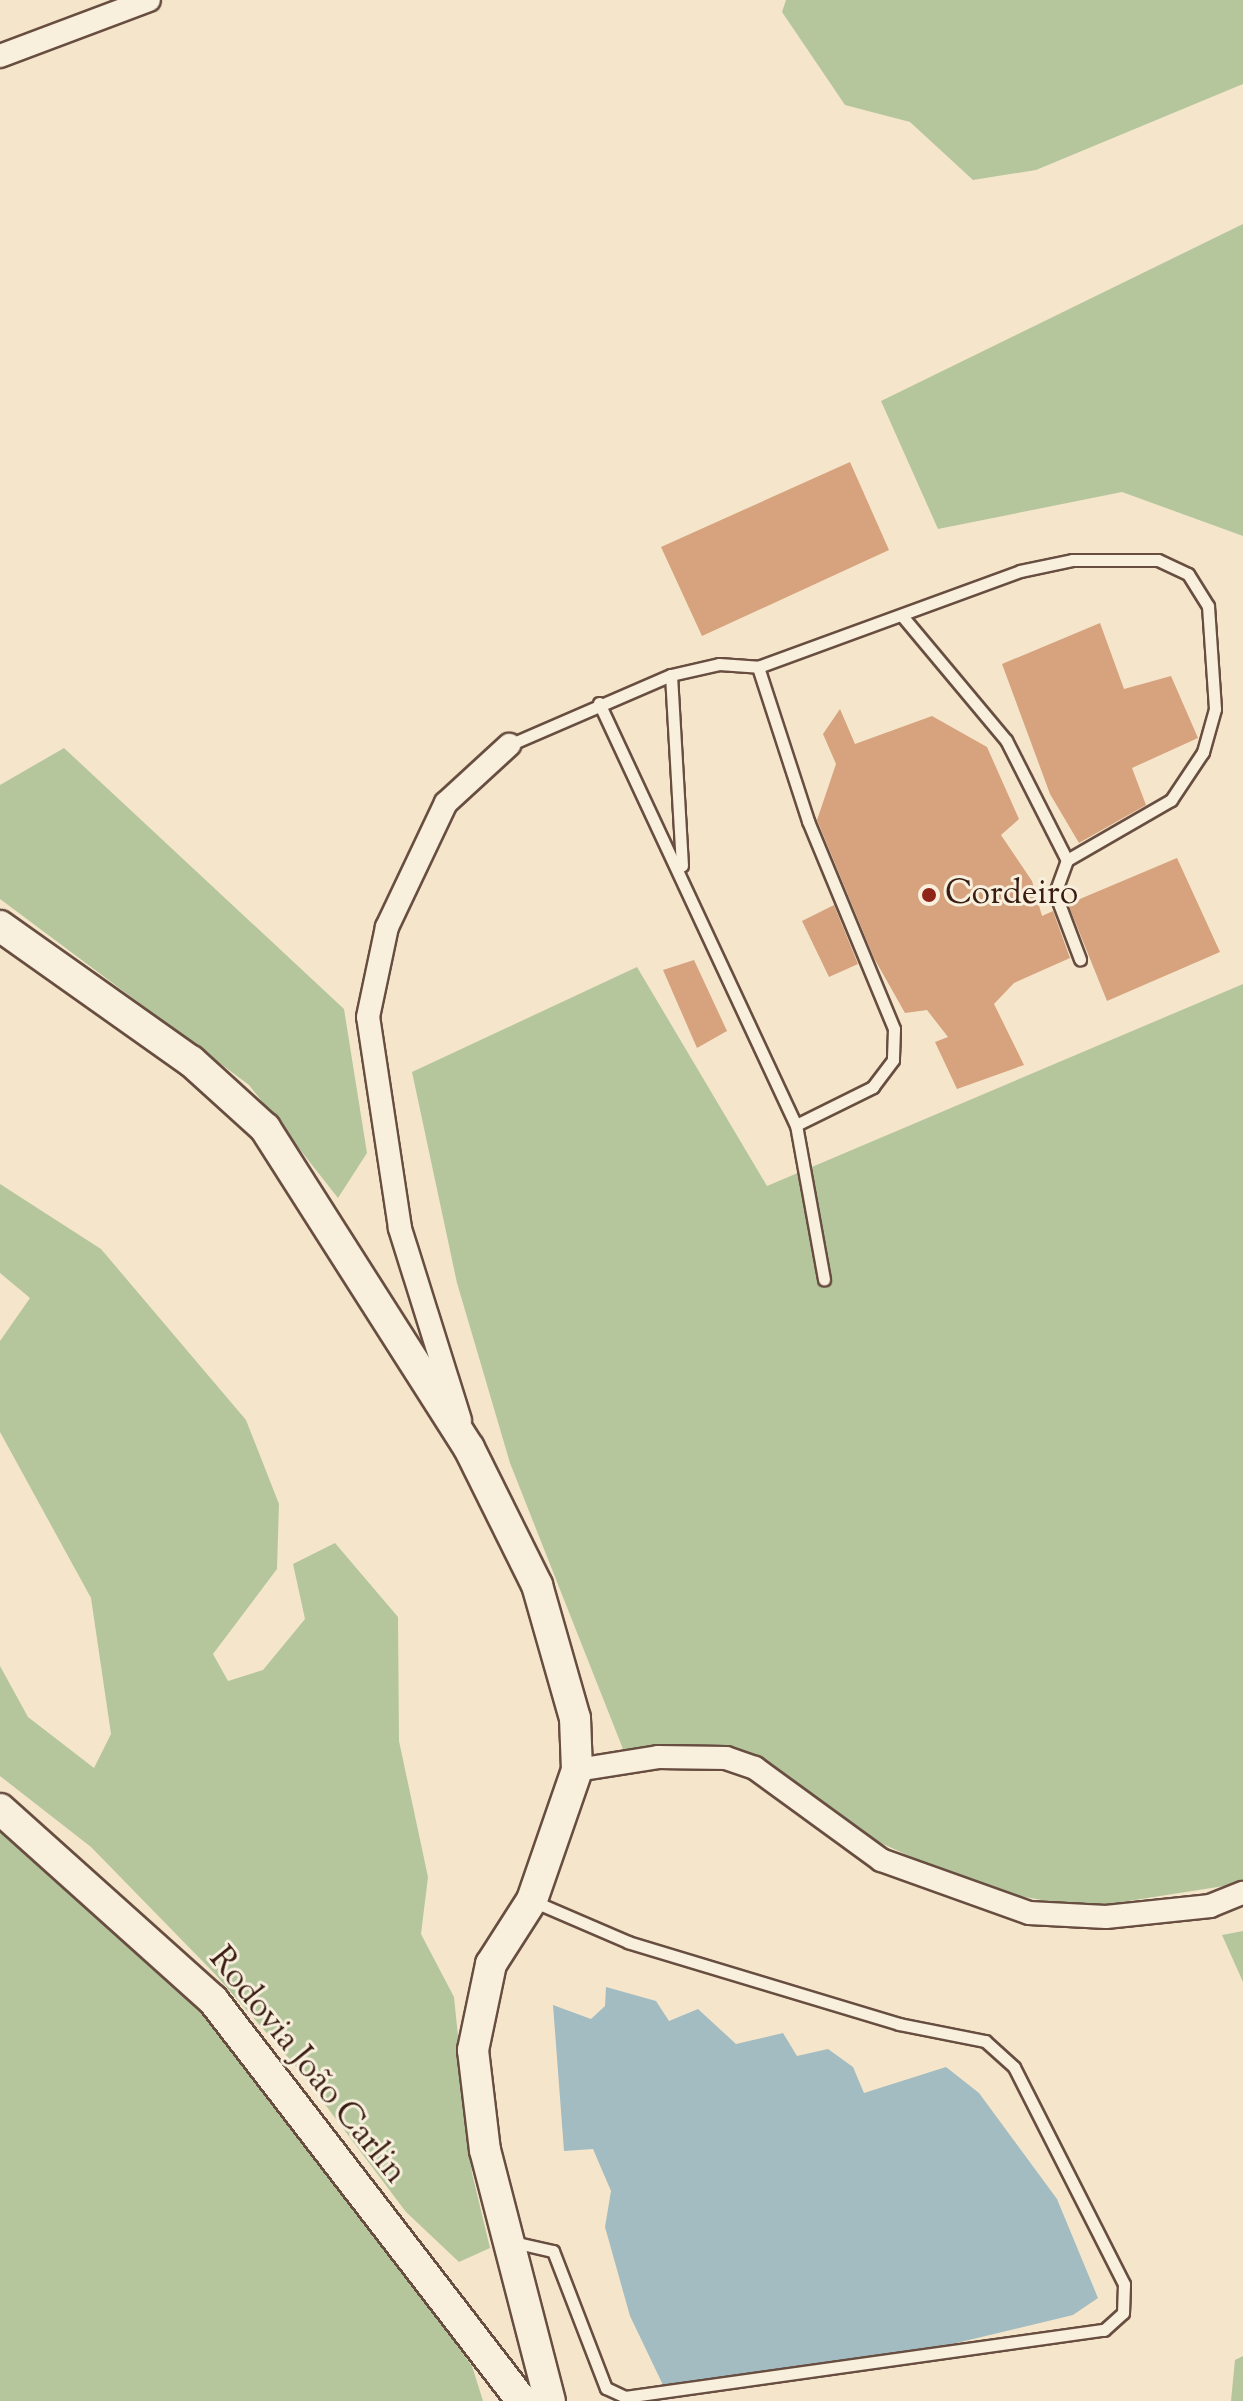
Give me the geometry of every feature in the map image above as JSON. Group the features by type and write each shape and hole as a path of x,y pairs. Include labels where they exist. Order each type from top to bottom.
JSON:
{"street":[{"path":"0,56 149,0"},
{"path":"469,1448 400,1228 368,1017 387,927 446,803 509,745"},
{"path":"0,926 237,1097 301,1180 469,1448 537,1585 575,1718 577,1770 532,1900 491,1964 473,2050 485,2150 550,2401"},
{"path":"577,1770 658,1757 726,1758 755,1768 881,1860 1029,1913 1106,1917 1210,1906 1243,1893"},
{"name":"Rodovia João Carlin","path":"0,1809 213,2000 522,2401"}],"lane":[{"path":"509,745 599,703 671,675 719,664 758,667 903,617 990,581 1072,560 1158,560 1188,574 1208,606 1213,643 1215,709 1203,752 1171,800 1067,860 1055,893 1080,959"},
{"path":"903,617 1006,740 1067,860"},
{"path":"758,667 808,821 894,1029 893,1060 873,1087 796,1125"},
{"path":"671,675 682,872"},
{"path":"599,703 682,872 796,1125 824,1279"},
{"path":"509,2241 553,2251 606,2388 625,2397 1104,2330 1123,2313 1124,2284 1035,2108 1014,2067 985,2041 899,2024 628,1942 532,1900"}],"green space":[{"path":"786,0 1243,0 1243,84 1036,170 973,180 910,122 845,105 782,12"},
{"path":"1243,224 1243,536 1122,492 938,529 881,401"},
{"path":"64,748 344,1009 367,1153 338,1198 249,1085 0,899 0,785"},
{"path":"637,967 767,1186 1243,984 1243,1883 1084,1908 982,1889 861,1834 770,1764 724,1745 623,1749 510,1463 457,1283 412,1072"},
{"path":"0,1184 101,1249 246,1420 279,1504 277,1569 213,1654 228,1681 263,1670 305,1619 293,1564 335,1543 398,1617 399,1741 428,1877 421,1934 454,1997 472,2173 490,2248 459,2262 406,2212 299,2070 215,1974 91,1847 0,1776 0,1666 28,1717 94,1768 111,1734 91,1598 0,1432 0,1341 30,1298 0,1273"},
{"path":"0,1830 200,2010 295,2125 472,2366 483,2401 0,2401"},
{"path":"1243,1931 1243,1982 1222,1935"},
{"path":"1243,2356 1243,2401 1231,2401 1235,2360"}],"water":[{"path":"606,1987 656,2001 669,2021 698,2009 736,2044 783,2033 797,2056 828,2049 853,2067 864,2093 946,2067 979,2093 1057,2199 1098,2298 1073,2315 952,2344 663,2385 630,2316 605,2227 611,2191 593,2149 564,2151 553,2005 591,2019 605,2006"}],"building":[{"path":"850,462 889,550 702,636 661,547"},
{"path":"1100,623 1124,689 1171,676 1198,738 1132,768 1146,805 1079,843 1050,794 1002,664"},
{"name":"Cordeiro","path":"840,709 855,744 932,716 987,747 1019,819 1001,835 1032,881 1042,916 1053,911 1070,958 1014,983 994,1004 1024,1065 957,1089 935,1042 948,1037 927,1010 905,1013 874,958 817,820 836,764 823,734"},
{"path":"1177,858 1220,952 1107,1001 1068,904"},
{"path":"834,905 858,964 829,977 802,921"},
{"path":"694,960 727,1031 697,1048 663,970"}],"place":[{"name":"Cordeiro","path":"929,895"}]}
